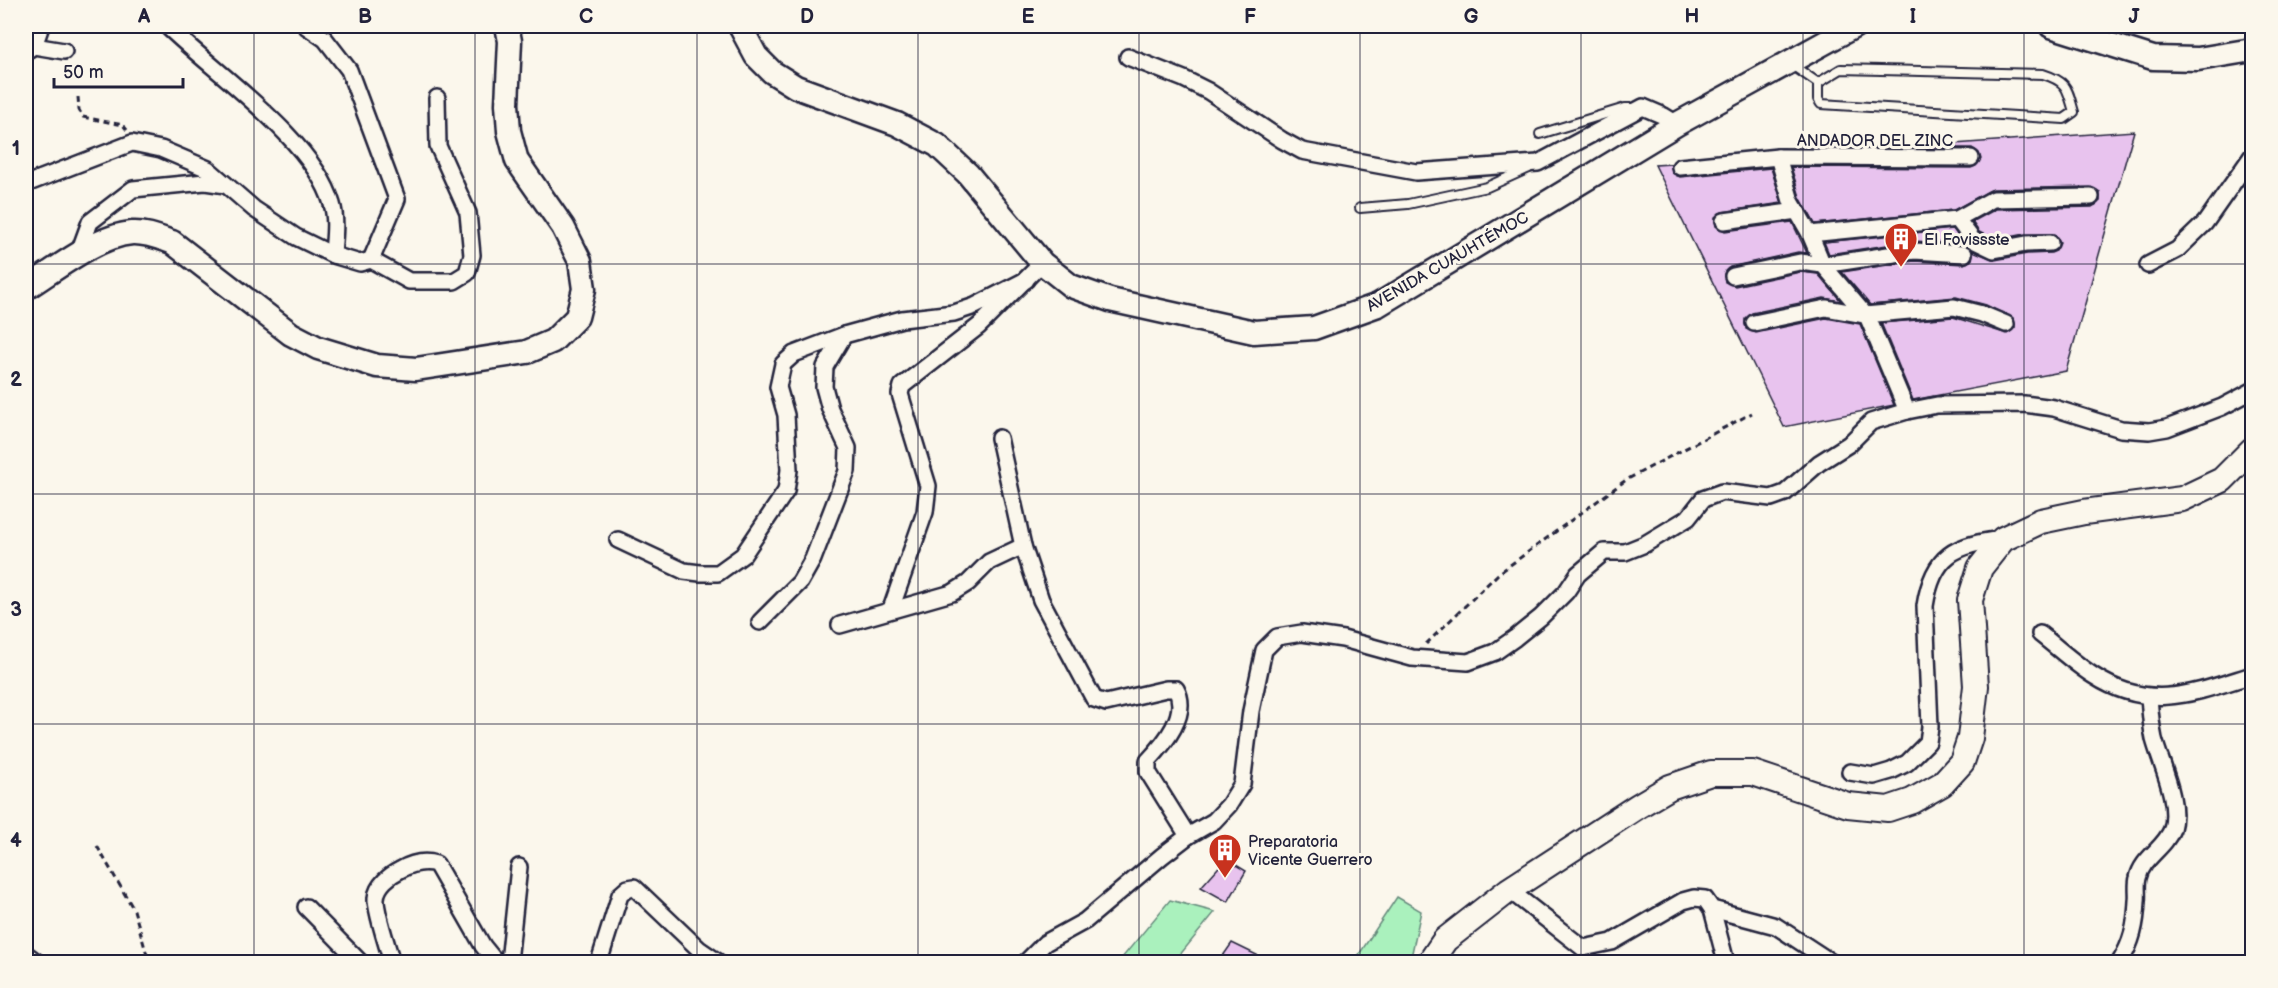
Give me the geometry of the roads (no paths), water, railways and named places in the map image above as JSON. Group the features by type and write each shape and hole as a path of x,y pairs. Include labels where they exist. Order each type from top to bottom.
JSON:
{"main road":[{"path":"26,288 110,238 132,233 152,235 172,242 291,334 318,348 377,366 416,369 527,352 553,341 577,316 584,289 580,261 563,227 517,161 507,104 510,41 507,26"},
{"name":"AVENIDA CUAUHTÉMOC","path":"740,26 756,56 772,72 796,87 897,124 937,145 968,174 1042,263 1071,286 1110,300 1254,332 1314,328 1378,305 1677,124 1855,26"},
{"path":"2051,26 2153,58 2198,59 2253,50"},
{"path":"1430,963 1446,940 1509,890 1646,801 1670,788 1711,773 1754,773 1848,805 1888,809 1912,801 1942,784 1962,762 1970,738 1976,686 1970,600 1980,568 2004,539 2041,520 2182,499 2222,480 2253,450"}],"street":[{"path":"41,26 30,48 64,51"},
{"path":"168,26 191,50 247,97 310,161 324,183 335,216 333,255"},
{"path":"306,26 325,39 349,70 397,199 372,260"},
{"path":"1128,57 1208,91 1302,151 1416,172 1538,163 1643,107 1677,124"},
{"path":"26,184 132,143 161,148 192,160 207,169 254,209 296,237 333,255 360,264 372,260 409,280 454,281 467,273 472,255 468,213 438,146 437,98"},
{"path":"2148,265 2177,250 2205,223 2253,156"},
{"path":"1779,157 1791,201 1810,234 1823,265 1865,315 1907,411"},
{"name":"ANDADOR DEL ZINC","path":"1680,167 1779,157 1971,158"},
{"path":"78,255 90,222 133,189 205,182 226,185"},
{"path":"1810,234 1957,219 1993,199 2091,197"},
{"path":"1724,221 1797,211"},
{"path":"1957,219 1973,240 1994,250 2026,244 2050,243"},
{"path":"1733,276 1800,262 1823,265 1914,252 1964,254"},
{"path":"891,609 926,512 928,486 900,394 902,386 979,326 1042,263"},
{"path":"618,540 684,571 718,573 743,555 786,491 789,470 786,415 778,387 783,364 794,354 843,335 902,320 954,313 975,306 1026,280"},
{"path":"1754,322 1770,321 1826,308 1865,315 1954,307 1982,314 2006,324"},
{"path":"760,622 800,582 813,559 847,471 848,448 830,410 824,387 825,367 843,335"},
{"path":"1026,963 1045,943 1085,921 1188,836 1214,821 1229,805 1242,784 1251,711 1264,650 1277,637 1302,633 1343,639 1412,658 1468,662 1495,652 1541,617 1566,592 1578,574 1604,552 1625,552 1645,544 1688,518 1703,499 1722,492 1771,498 1785,493 1819,463 1849,444 1871,422 1937,405 2024,404 2054,408 2121,429 2149,431 2167,428 2222,407 2253,391"},
{"path":"999,438 1023,546 1041,600 1094,699 1106,703 1166,689 1176,689 1180,697 1180,707 1170,736 1148,761 1147,766 1148,772 1188,836"},
{"path":"1850,772 1874,776 1891,771 1907,763 1928,742 1930,727 1925,606 1928,587 1941,562 1956,550 1971,543 2004,539"},
{"path":"840,626 891,609 952,593 968,583 989,562 1023,546"},
{"path":"2040,634 2094,676 2126,693 2149,698 2184,694 2253,675"},
{"path":"2120,963 2131,944 2138,878 2144,864 2159,849 2172,830 2174,814 2171,793 2154,738 2149,698"},
{"path":"392,963 376,898 379,886 398,871 425,861 436,864 483,946 496,963"},
{"path":"509,963 519,867"},
{"path":"599,963 620,895 634,886 699,949 718,963"},
{"path":"1509,890 1583,948 1612,942 1683,901 1694,898 1705,899 1712,909 1726,963"},
{"path":"306,906 360,963"},
{"path":"1712,909 1776,926 1831,963"},
{"path":"26,954 37,963"}],"lane":[{"path":"1788,63 1818,83"},
{"path":"1841,69 2043,74 2059,79 2067,86 2074,112 2064,119 1821,104 1818,99 1818,83 1841,69"},
{"path":"1540,134 1624,108 1643,107"},
{"path":"1360,208 1408,204 1487,187 1538,163"}],"place":[{"name":"El Fovissste","path":"1901,268"},
{"name":"Preparatoria Vicente Guerrero","path":"1225,879"}]}
